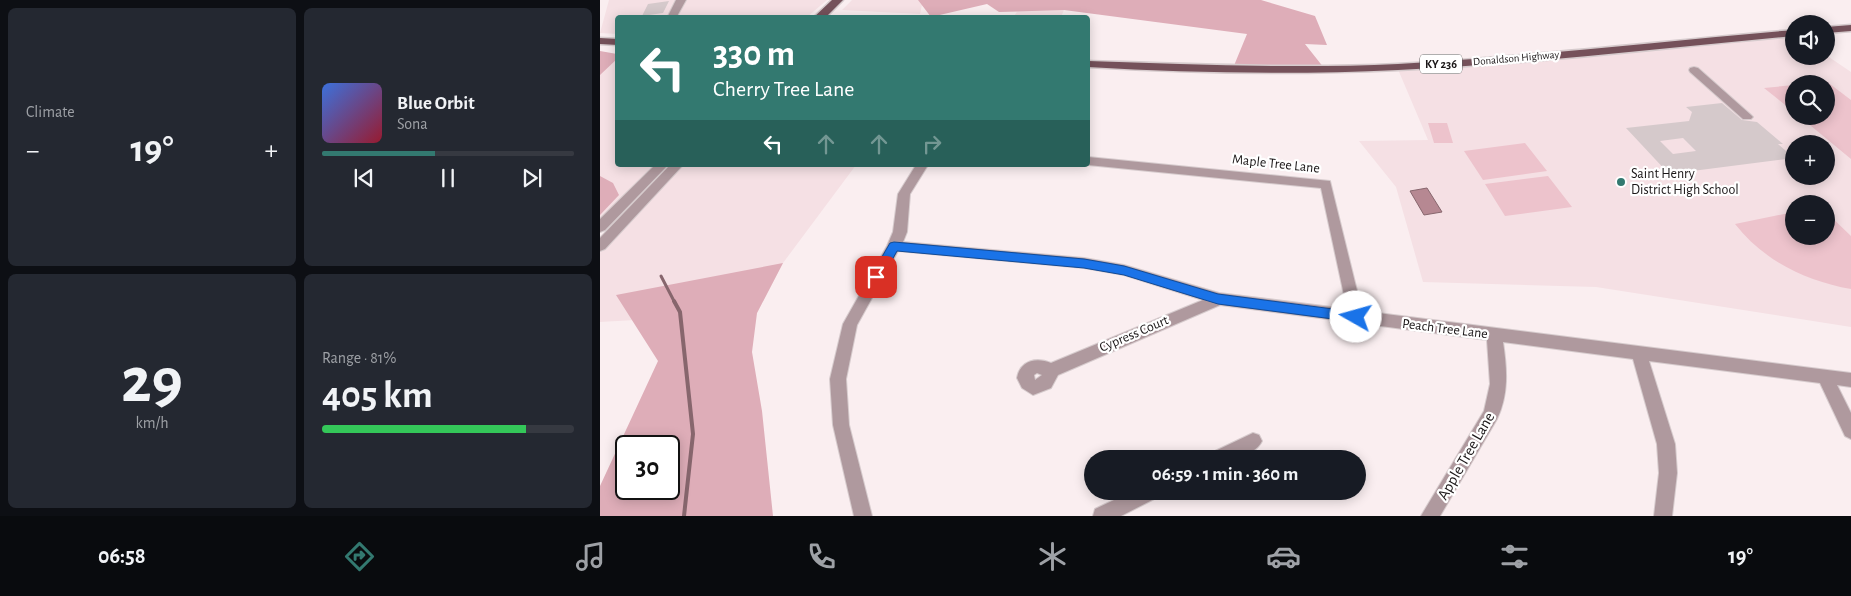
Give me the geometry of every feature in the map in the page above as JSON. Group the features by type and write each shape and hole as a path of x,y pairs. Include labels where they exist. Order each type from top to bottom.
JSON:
{"main road":[{"path":"821,15 838,0"},
{"path":"1835,29 1850,28"},
{"name":"Donaldson Highway","path":"1090,64 1285,69 1389,67 1457,63 1785,34"},
{"path":"600,41 615,42"}],"street":[{"path":"672,15 681,0"},
{"path":"1694,70 1747,117"},
{"name":"Maple Tree Lane","path":"1090,161 1326,184 1356,317"},
{"path":"600,227 660,167"},
{"path":"600,246 674,167"},
{"path":"863,516 841,425 838,379 850,324 894,246 900,232 904,194 921,167"},
{"name":"Peach Tree Lane","path":"894,246 1084,263 1124,270 1218,299 1851,380"},
{"name":"Cypress Court","path":"1050,371 1218,299"},
{"name":"Apple Tree Lane","path":"1430,516 1491,414 1496,402 1499,378 1494,335"},
{"path":"1639,353 1666,444 1668,473 1663,516"},
{"path":"1824,376 1851,431"},
{"path":"1235,450 1253,441"},
{"path":"1102,516 1134,500"}],"shaded area":[{"path":"609,0 827,0 809,15 615,15 615,34 600,33"},
{"path":"852,0 923,0 920,14 842,10"},
{"path":"918,0 1261,0 1315,16 1327,45 1305,44 1324,68 1233,68 1247,34 1064,10 999,12 987,4 940,15 929,15"},
{"path":"1021,5 1064,10 1062,15 1015,15"},
{"name":"Saint Henry District High School","path":"1785,34 1785,65 1835,65 1835,61 1851,72 1851,327 1596,287 1423,282 1396,187 1359,141 1428,140 1397,67"},
{"path":"600,51 615,54 615,61 600,75"},
{"path":"615,58 615,167 660,167 600,229 600,69"},
{"path":"1785,86 1785,105 1764,88"},
{"path":"1835,88 1851,100 1851,159 1835,146 1835,135 1822,135 1810,125 1835,125"},
{"path":"1428,123 1447,123 1453,143 1434,143"},
{"path":"1525,143 1547,171 1483,180 1464,151"},
{"path":"681,167 855,167 783,263 757,313 600,322 600,252"},
{"path":"600,176 613,183 619,195 600,215"},
{"path":"1548,176 1572,207 1505,216 1485,184"},
{"path":"1427,188 1442,212 1424,215 1410,191"},
{"path":"1785,214 1785,245 1835,245 1835,221 1851,236 1851,289 1818,281 1787,267 1759,249 1735,224"},
{"path":"783,263 757,313 752,352 762,411 773,516 600,516 600,486 615,454 615,500 680,500 680,435 624,435 658,361 616,295"}],"building":[{"path":"669,1 663,13 642,15 648,4"},
{"name":"Saint Henry District High School","path":"1722,103 1742,120 1757,122 1783,144 1778,144 1785,150 1785,159 1669,174 1626,128 1689,121 1692,112 1686,107","holes":["1683,138 1696,151 1673,154 1660,141"]}],"waterway":[{"path":"661,276 675,303"},
{"path":"674,301 680,312 693,434 684,516"}],"place":[{"name":"Saint Henry District High School","path":"1621,182"}],"route":[{"path":"876,277 894,246 1084,263 1124,270 1218,299 1356,317"}]}
